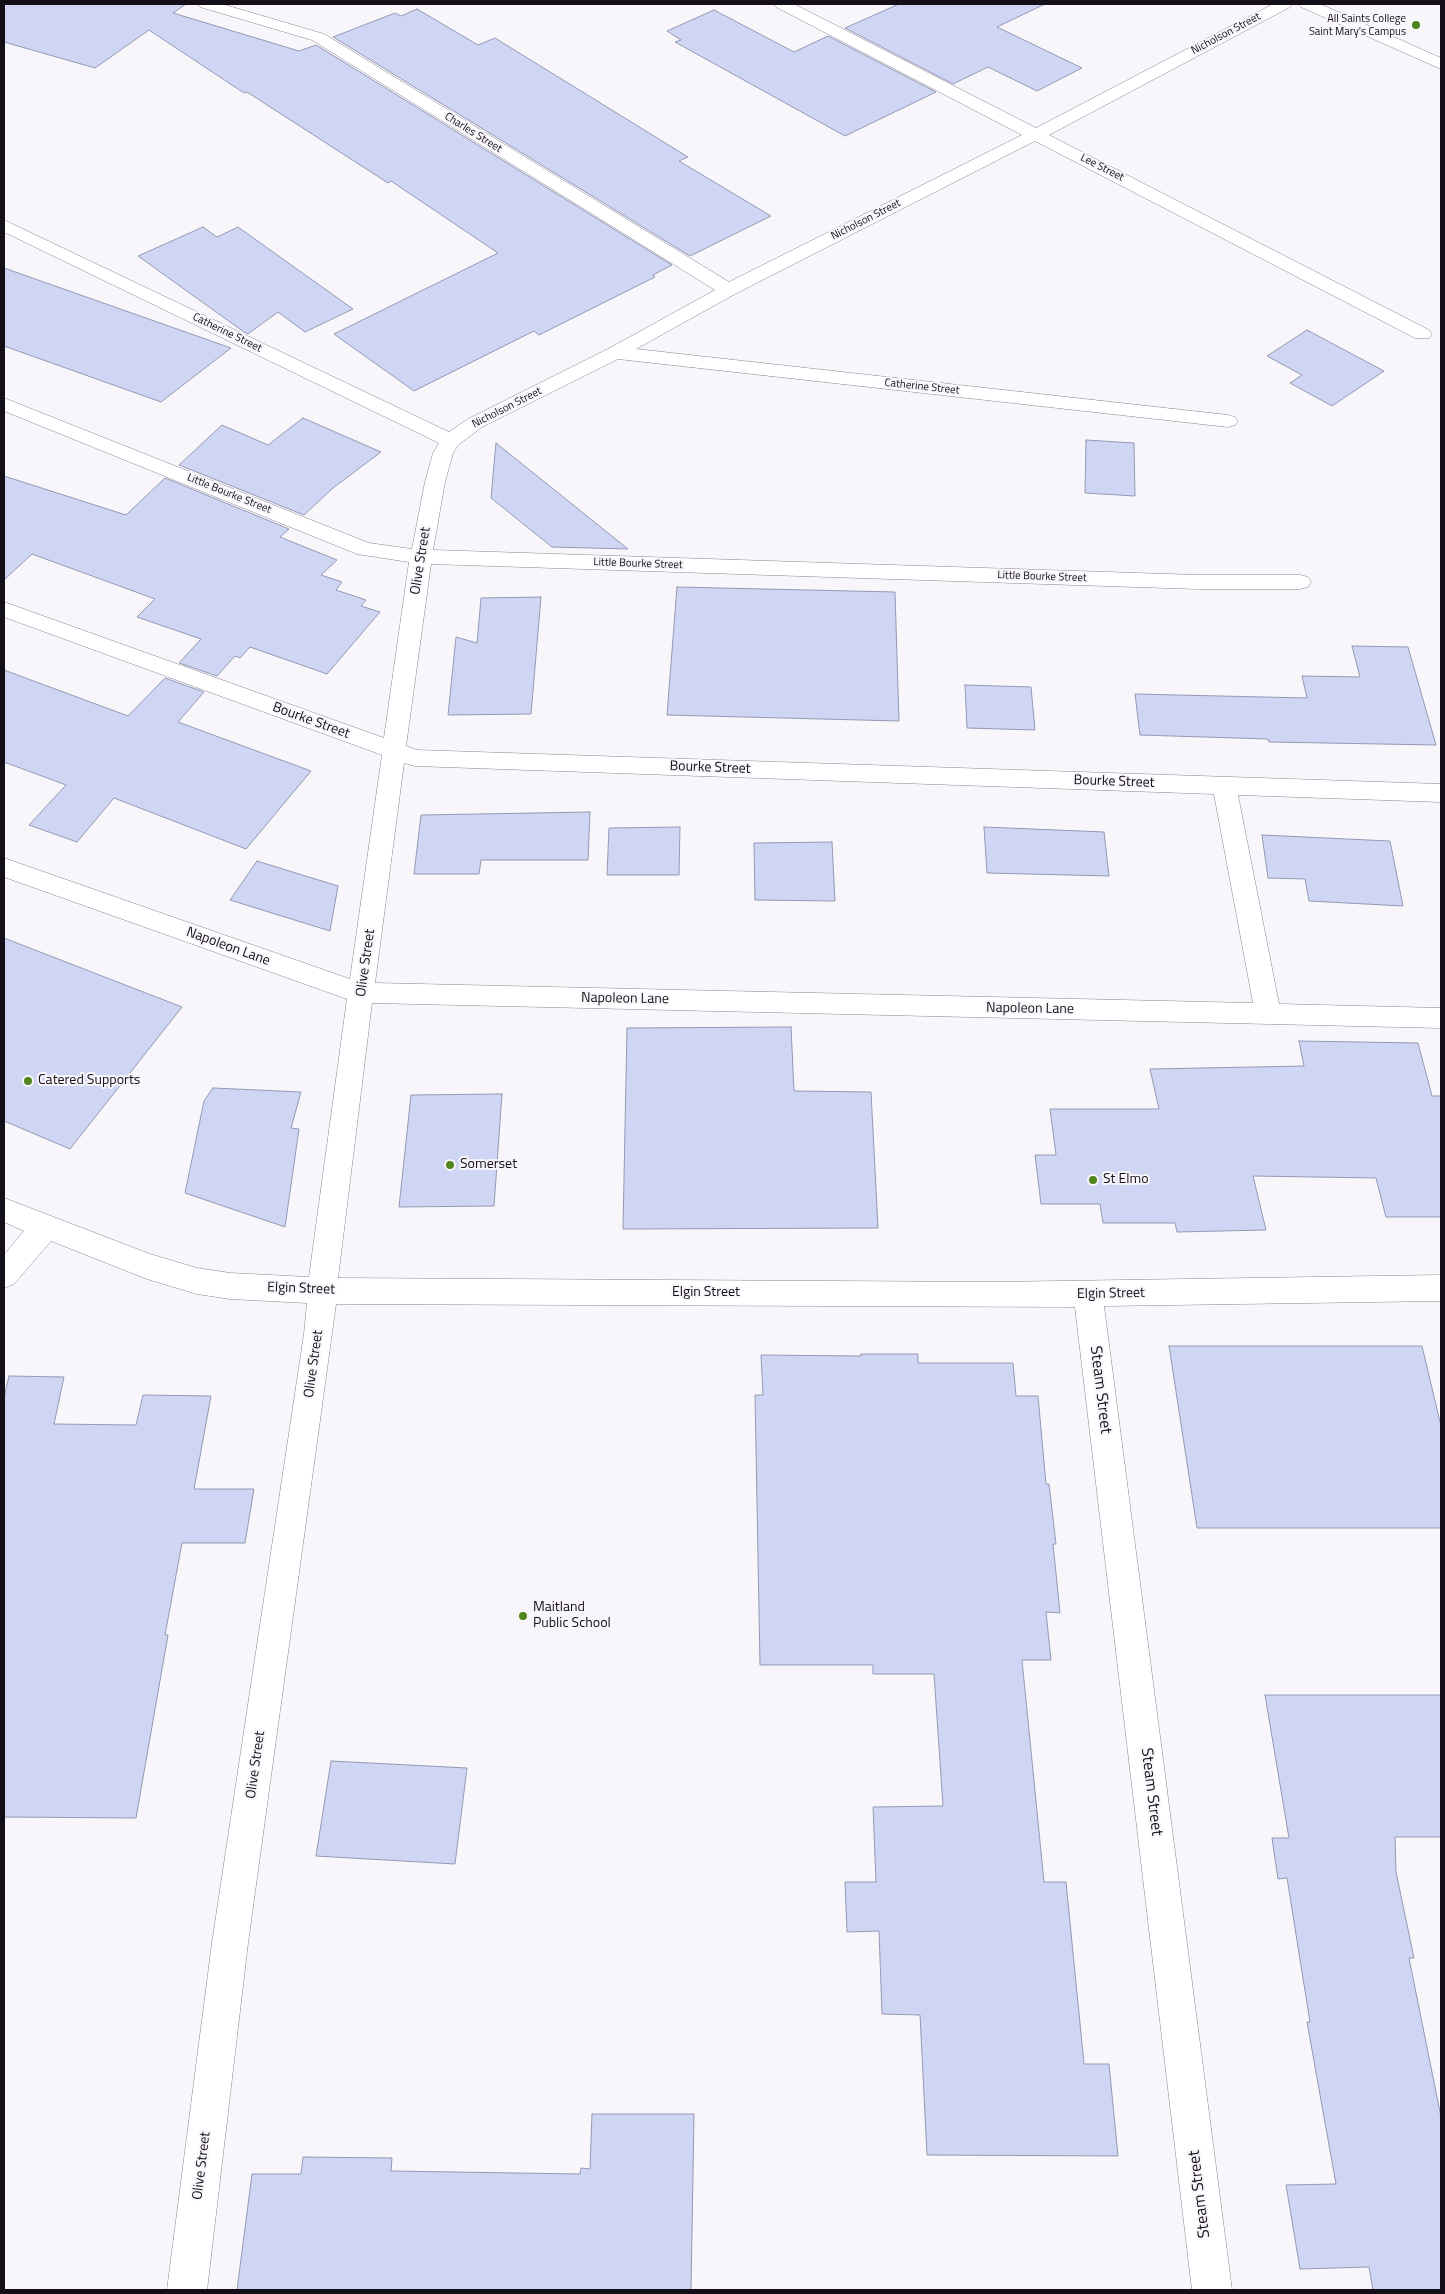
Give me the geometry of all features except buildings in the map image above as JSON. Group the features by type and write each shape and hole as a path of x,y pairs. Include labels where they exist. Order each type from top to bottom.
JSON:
{"street":[{"name":"Charles Street","path":"206,4 318,37 728,290"},
{"name":"Lee Street","path":"782,4 1422,334"},
{"name":"Nicholson Street","path":"451,441 475,423 615,353 728,290 1037,134 1284,4"},
{"path":"1307,4 1441,64"},
{"name":"Catherine Street","path":"4,226 451,441"},
{"name":"Catherine Street","path":"615,353 1228,421"},
{"name":"Little Bourke Street","path":"4,404 364,549 421,557 1188,582 1300,582"},
{"name":"Olive Street","path":"187,2290 230,1943 324,1291 327,1240 421,557 435,482 443,453 451,441"},
{"name":"Bourke Street","path":"4,609 414,758 1441,793"},
{"path":"1224,785 1268,1015"},
{"name":"Napoleon Lane","path":"4,867 330,984 362,993 1441,1018"},
{"name":"Elgin Street","path":"4,1210 147,1266 197,1281 230,1286 324,1291 1088,1294 1441,1288"},
{"path":"4,1275 45,1226"},
{"name":"Steam Street","path":"1088,1294 1212,2290"}],"place":[{"name":"All Saints College Saint Mary's Campus","path":"1416,25"},
{"name":"Catered Supports","path":"28,1081"},
{"name":"Somerset","path":"450,1165"},
{"name":"St Elmo","path":"1093,1180"},
{"name":"Maitland Public School","path":"523,1616"}]}
